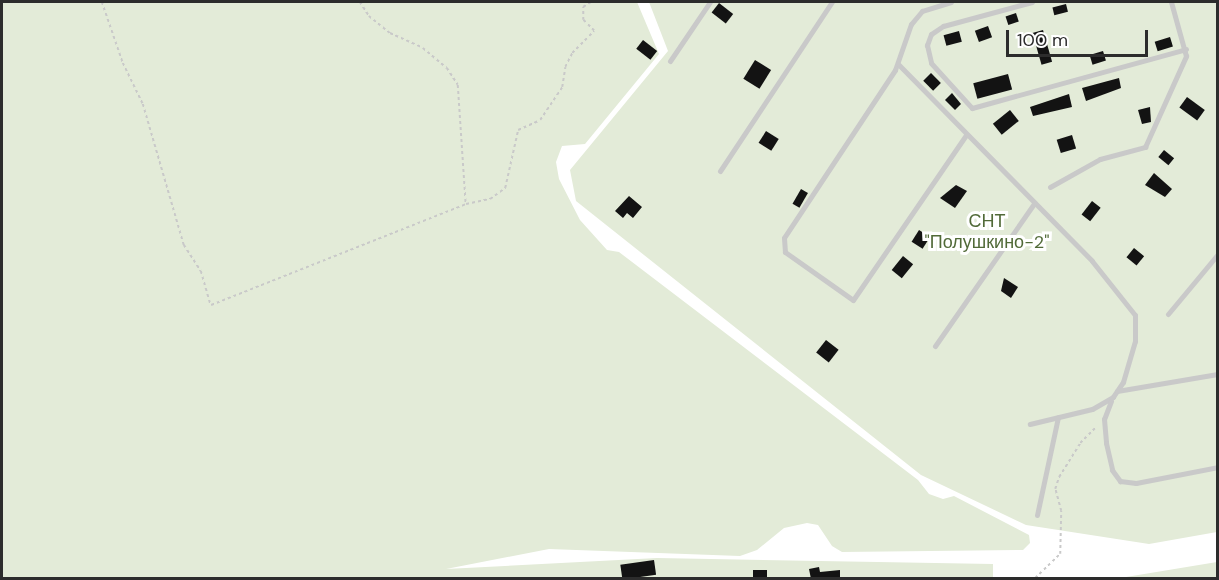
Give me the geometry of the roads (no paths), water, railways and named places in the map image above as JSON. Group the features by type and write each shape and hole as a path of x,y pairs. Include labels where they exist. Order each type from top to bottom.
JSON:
{"lane":[{"path":"670,61 710,2"},
{"path":"720,171 832,2"},
{"path":"951,2 939,3 922,11 911,24 898,64 853,139 784,238 785,252 853,300 966,135"},
{"path":"1032,2 944,26 931,34 927,45 931,63 972,108 1186,49"},
{"path":"1050,187 1100,159 1145,147 1183,66 1186,49 1171,2"},
{"path":"898,64 1033,205 1099,269 1135,315 1135,341 1104,419 1109,461 1114,475 1124,483 1218,467"},
{"path":"935,346 1033,205"},
{"path":"1168,315 1218,254"},
{"path":"1117,391 1218,374"},
{"path":"1030,424 1100,406 1113,397"},
{"path":"1038,515 1058,417"}],"park label":[{"name":"СНТ \"Полушкино-2\"","path":"987,232"}]}
